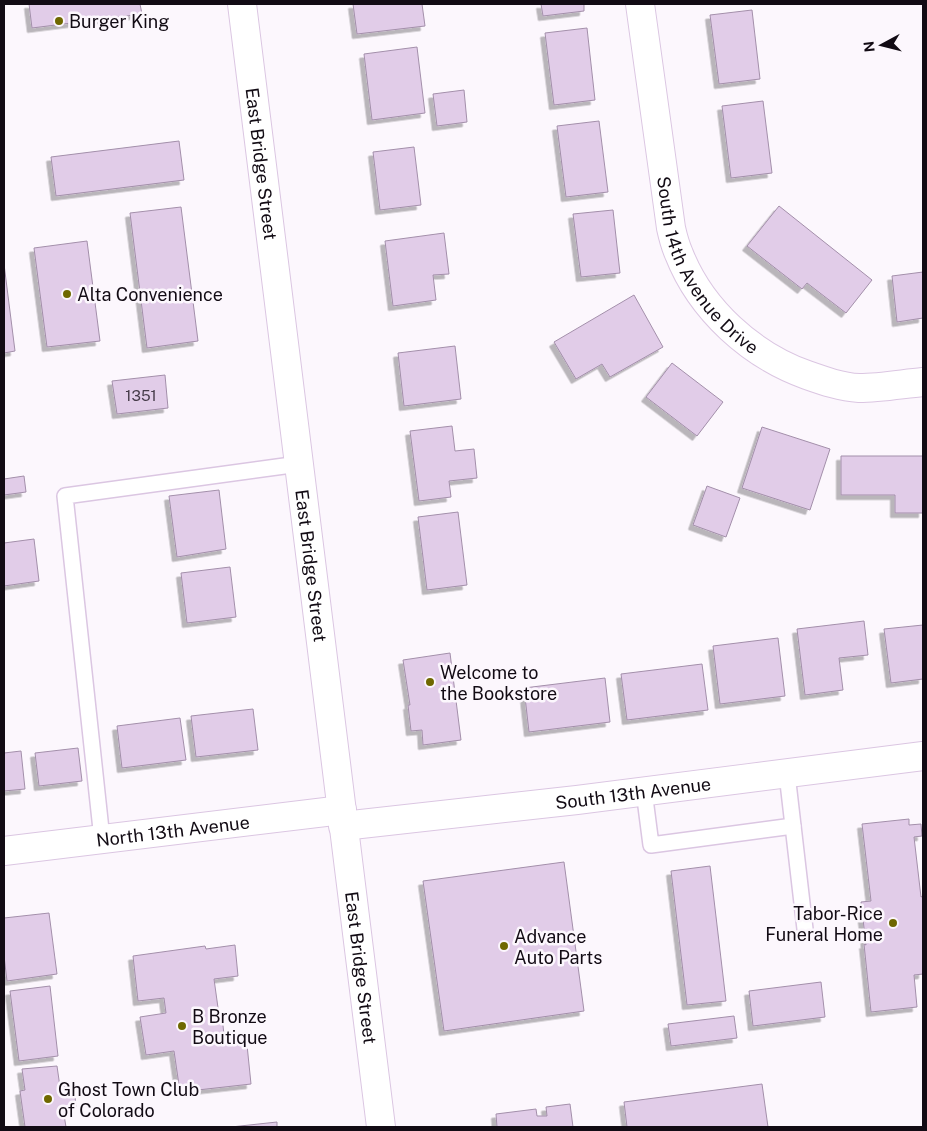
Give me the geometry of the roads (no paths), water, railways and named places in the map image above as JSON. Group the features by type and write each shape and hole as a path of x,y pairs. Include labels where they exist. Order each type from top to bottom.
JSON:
{"street":[{"name":"East Bridge Street","path":"242,4 382,1127"},
{"name":"South 14th Avenue Drive","path":"640,4 670,228 678,254 705,300 726,323 752,346 773,360 831,384 858,388 923,382"},
{"name":"South 13th Avenue","path":"342,818 644,791 923,756"},
{"name":"North 13th Avenue","path":"4,851 102,839 342,818"}],"lane":[{"path":"102,839 65,496 299,464"},
{"path":"787,774 805,929"},
{"path":"644,791 651,845 793,826"}],"place":[{"name":"Burger King","path":"59,21"},
{"name":"Alta Convenience","path":"67,294"},
{"name":"Welcome to the Bookstore","path":"430,682"},
{"name":"Tabor-Rice Funeral Home","path":"893,923"},
{"name":"Advance Auto Parts","path":"504,946"},
{"name":"B Bronze Boutique","path":"182,1026"},
{"name":"Ghost Town Club of Colorado","path":"48,1099"}]}
